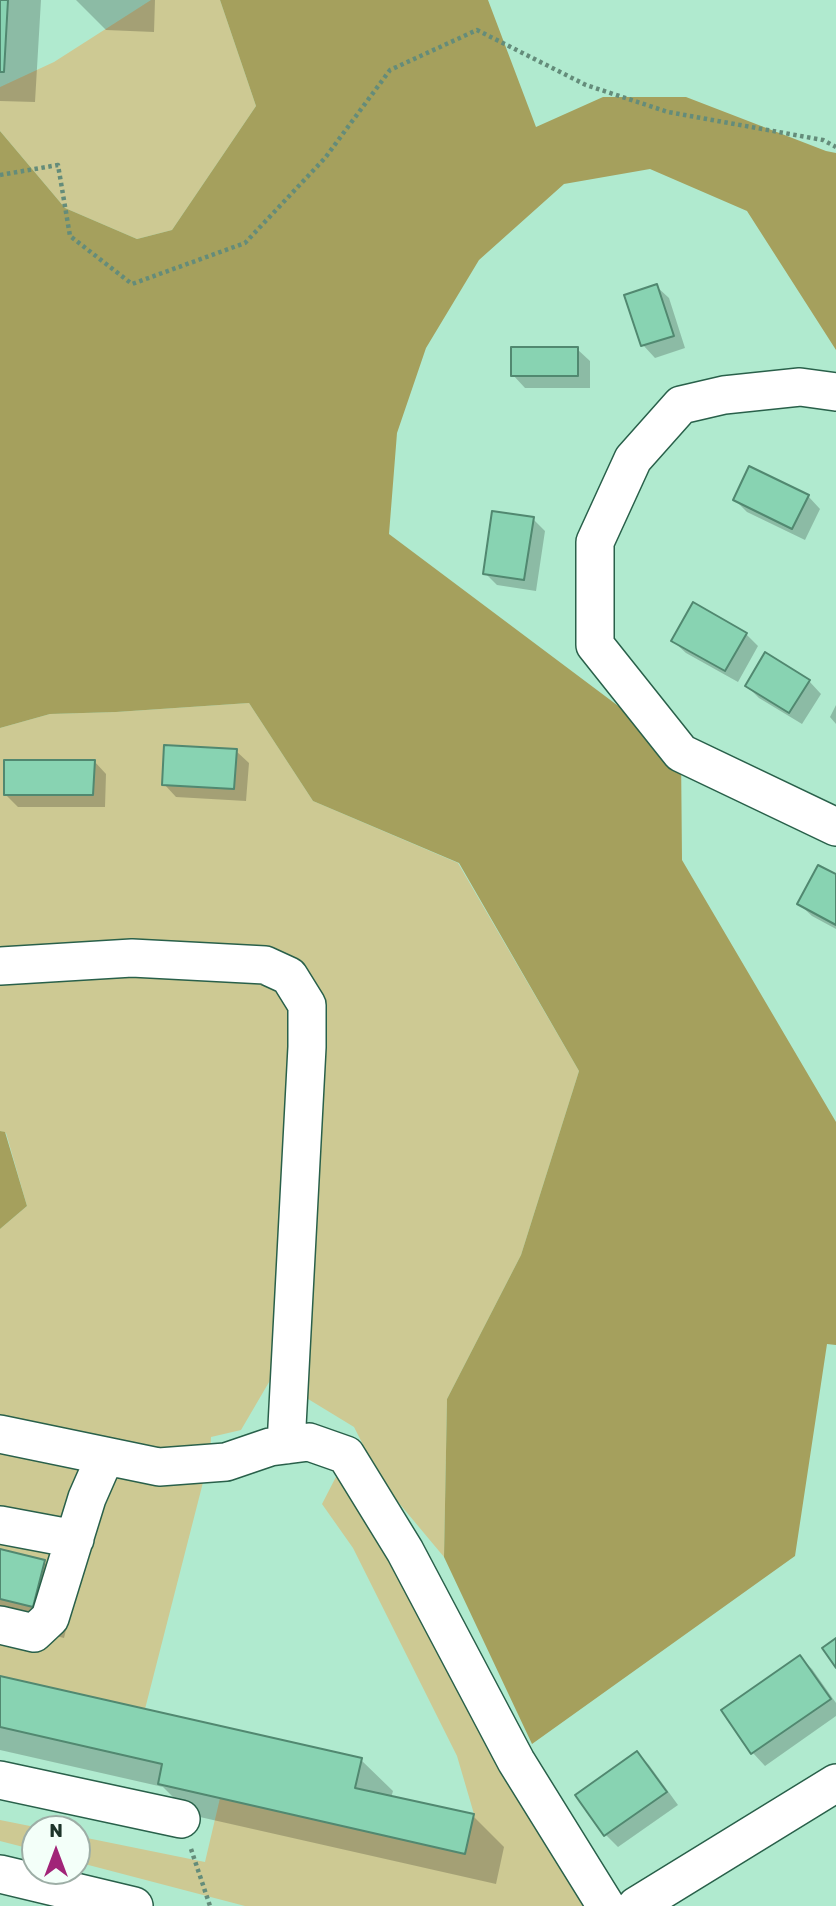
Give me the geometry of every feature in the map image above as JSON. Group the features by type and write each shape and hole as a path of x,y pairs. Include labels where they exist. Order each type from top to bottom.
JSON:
{"street":[{"path":"836,392 800,387 724,395 681,405 633,459 595,542 595,645 681,752 836,827"},
{"path":"0,966 132,958 265,965 289,976 307,1005 286,1445"},
{"path":"0,1434 159,1467 226,1462 270,1447 309,1442 346,1455 405,1551 516,1761 606,1906"},
{"path":"0,1625 34,1633 50,1618 87,1498 104,1457"},
{"path":"0,1525 75,1539"},
{"path":"0,1780 181,1819"},
{"path":"636,1906 836,1783"},
{"path":"0,1874 73,1899 134,1906"}],"path":[{"path":"0,175 58,165 70,236 132,284 245,243 325,158 390,70 477,30 586,85 667,112 823,139 836,147"},
{"path":"181,1819 209,1906"}],"shaded area":[{"path":"151,0 220,0 256,106 172,230 137,239 65,208 0,131 0,87 54,62"},
{"path":"220,0 488,0 536,127 603,97 686,97 836,153 836,350 747,211 650,169 564,184 479,260 426,348 397,433 389,534 681,753 682,860 836,1122 836,1345 827,1344 795,1556 532,1744 444,1557 447,1399 521,1255 579,1071 459,863 313,801 249,703 50,714 0,728 0,131 65,208 137,239 172,230 256,106"},
{"path":"249,703 313,801 458,863 579,1071 521,1255 447,1399 444,1557 383,1484 354,1427 272,1377 241,1430 211,1437 210,1455 145,1709 0,1676 0,1229 27,1206 6,1133 0,1131 0,728 50,714"},
{"path":"0,1131 5,1132 27,1206 0,1229"},
{"path":"339,1471 585,1906 245,1906 91,1866 91,1839 205,1862 220,1798 465,1853 474,1814 457,1756 353,1548 322,1504"},
{"path":"0,1820 21,1824 21,1846 0,1841"}],"building":[{"path":"0,0 8,0 4,72 0,72"},
{"path":"657,284 674,336 641,346 624,295"},
{"path":"511,347 578,347 578,376 511,376"},
{"path":"749,466 809,495 792,529 733,500"},
{"path":"492,511 534,517 524,580 483,574"},
{"path":"693,602 747,633 725,671 671,641"},
{"path":"765,652 810,680 789,713 745,686"},
{"path":"164,745 237,749 234,789 162,785"},
{"path":"4,760 95,760 93,795 4,795"},
{"path":"818,865 836,874 836,925 797,904"},
{"path":"0,1549 45,1560 33,1607 0,1599"},
{"path":"836,1638 836,1668 822,1648"},
{"path":"800,1655 831,1699 751,1754 721,1710"},
{"path":"0,1676 362,1758 355,1788 474,1814 465,1854 158,1784 162,1764 0,1727"},
{"path":"637,1751 667,1792 604,1836 575,1795"}]}
